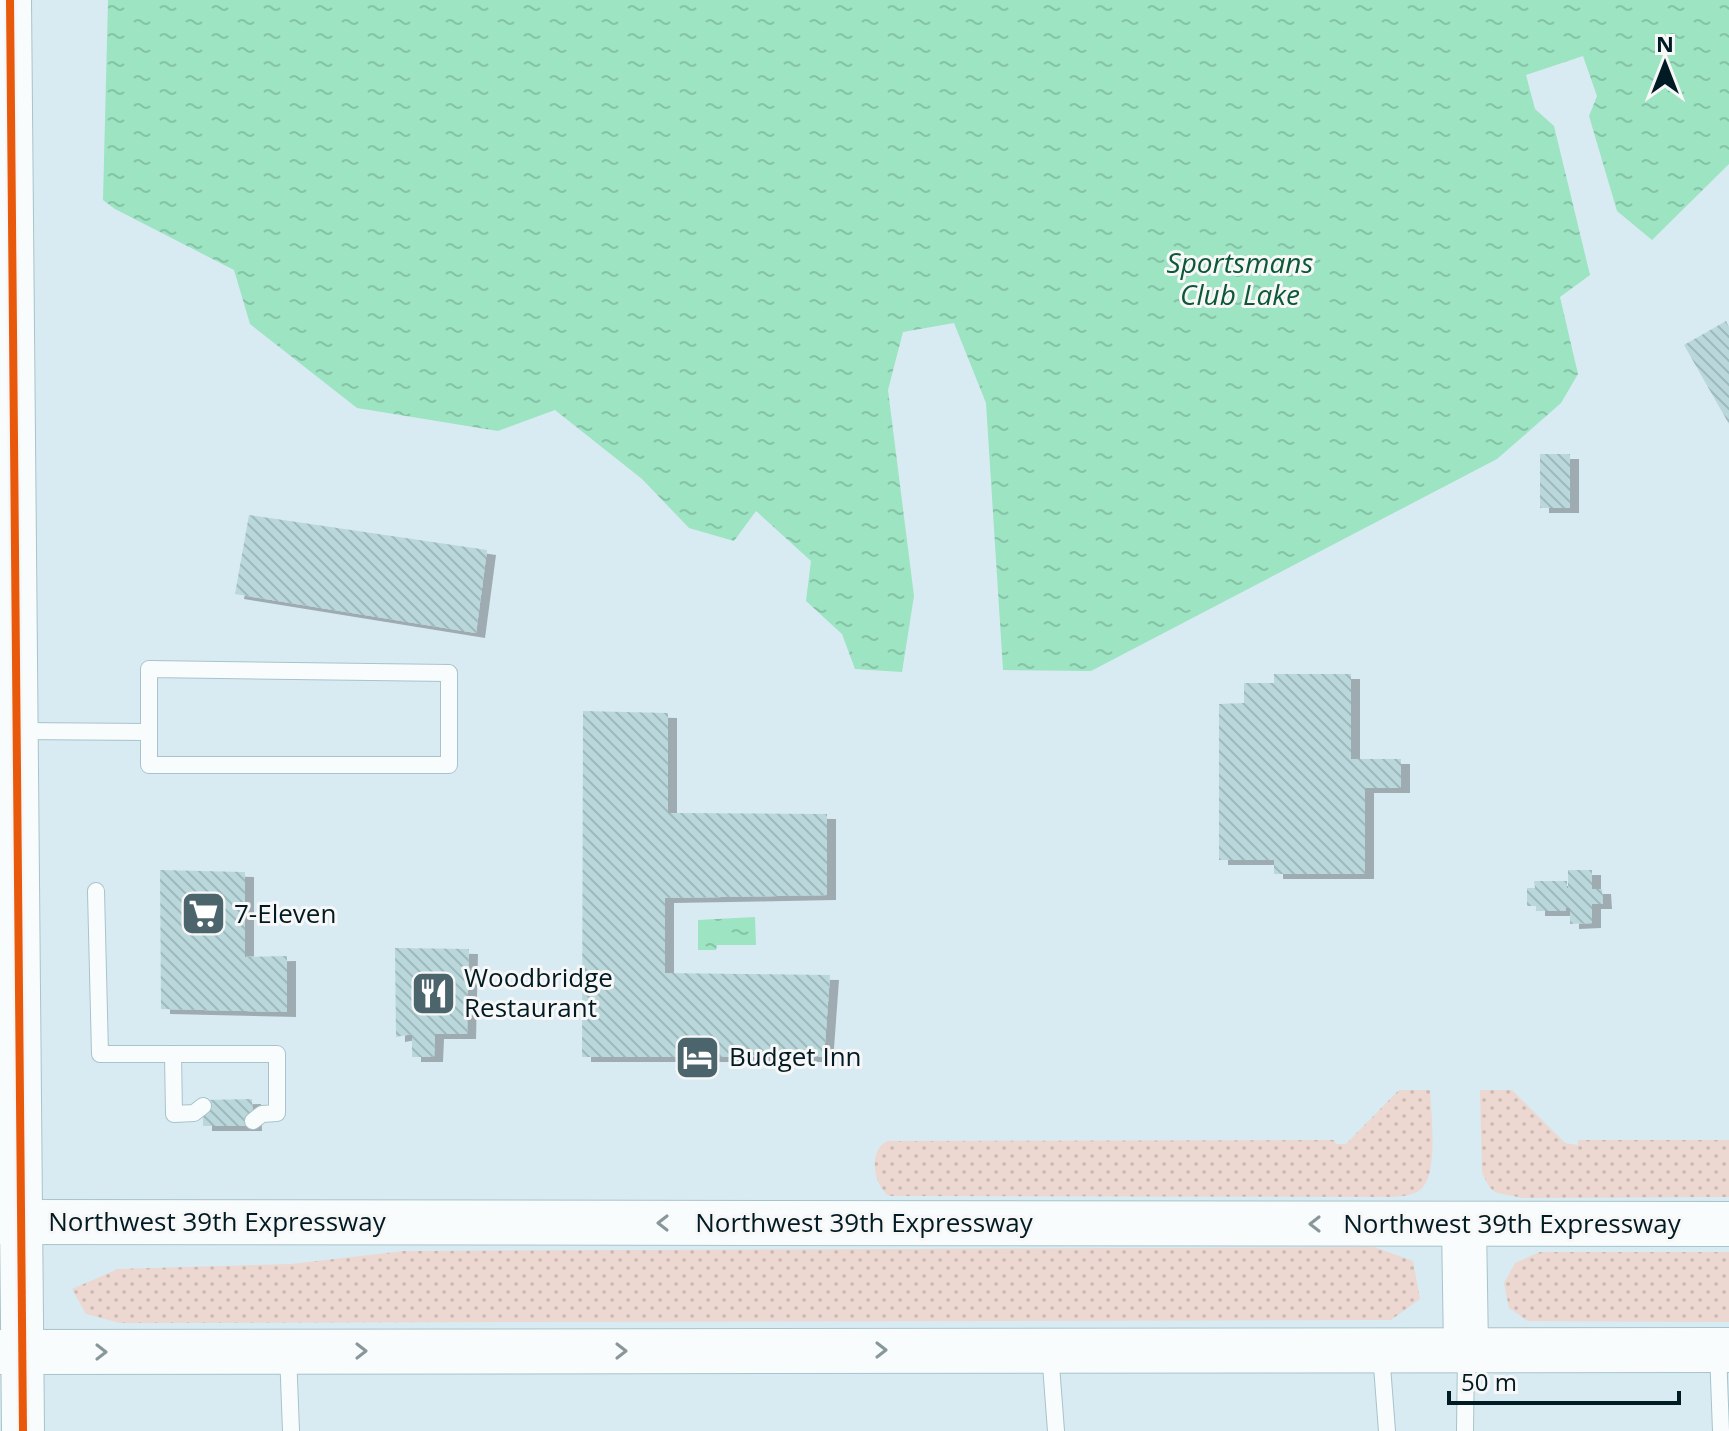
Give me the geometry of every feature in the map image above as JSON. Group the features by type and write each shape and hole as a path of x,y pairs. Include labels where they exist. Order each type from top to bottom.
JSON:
{"highway":[{"name":"Northwest 39th Expressway","path":"10,1222 1729,1224"},
{"path":"1464,1224 1466,1349"},
{"path":"11,1352 1724,1350"}],"street":[{"path":"10,0 7,264 16,731 11,1352 23,1431"}],"lane":[{"path":"149,669 449,673 449,765 149,765 149,732 149,669"},
{"path":"16,731 149,732"},
{"path":"96,891 100,1054 277,1054 277,1113 256,1114"},
{"path":"173,1054 174,1114 200,1113"},
{"path":"1381,1349 1387,1431"},
{"path":"1465,1431 1466,1349"},
{"path":"1050,1350 1056,1431"},
{"path":"1721,1431 1724,1350"},
{"path":"288,1352 291,1431"}],"shaded area":[{"path":"1399,1090 1430,1090 1432,1158 1426,1183 1420,1190 1395,1197 889,1196 876,1176 877,1152 887,1141 1334,1140 1336,1144 1346,1144"},
{"path":"1480,1090 1512,1090 1565,1143 1578,1145 1578,1140 1729,1140 1729,1197 1521,1198 1497,1192 1489,1186 1482,1172"},
{"path":"1374,1247 1413,1261 1420,1299 1391,1320 120,1323 86,1314 72,1289 118,1269 291,1264 404,1251"},
{"path":"1540,1252 1729,1252 1729,1322 1528,1321 1509,1308 1504,1283 1515,1263"}],"water":[{"name":"Sportsmans Club Lake","path":"108,0 1729,0 1729,164 1652,240 1617,211 1589,116 1597,96 1583,56 1526,75 1535,109 1554,126 1590,275 1560,297 1578,374 1561,403 1497,459 1091,671 1003,670 986,403 954,323 903,332 888,390 914,596 902,672 855,669 842,634 806,601 811,561 756,511 734,541 689,528 642,479 555,410 498,431 357,408 250,324 234,270 103,200"},
{"path":"755,917 756,945 717,945 716,950 698,950 698,920"}],"building":[{"path":"1726,321 1729,327 1729,424 1684,345"},
{"path":"1540,454 1570,454 1570,508 1540,508"},
{"path":"249,515 487,550 476,633 235,594"},
{"path":"1274,674 1351,674 1351,759 1401,759 1401,788 1365,788 1365,874 1274,874 1274,860 1219,860 1219,704 1244,703 1244,683 1274,683"},
{"path":"583,711 668,713 668,813 827,814 827,895 665,898 665,973 830,975 824,1057 582,1057"},
{"name":"7-Eleven","path":"160,870 245,872 245,957 287,956 287,1012 161,1009"},
{"path":"1568,870 1592,870 1592,889 1602,889 1603,904 1592,904 1592,923 1570,924 1570,908 1566,911 1536,911 1536,906 1527,906 1527,888 1535,888 1534,881 1567,881 1568,888"},
{"path":"395,948 469,949 467,1034 435,1034 434,1057 412,1057 412,1034 396,1037"},
{"path":"252,1099 253,1126 203,1126 203,1100"}],"cycle path":[{"path":"10,0 23,1431"}],"place":[{"name":"7-Eleven","path":"203,914"},
{"name":"Woodbridge Restaurant","path":"433,993"},
{"name":"Budget Inn","path":"698,1057"}]}
